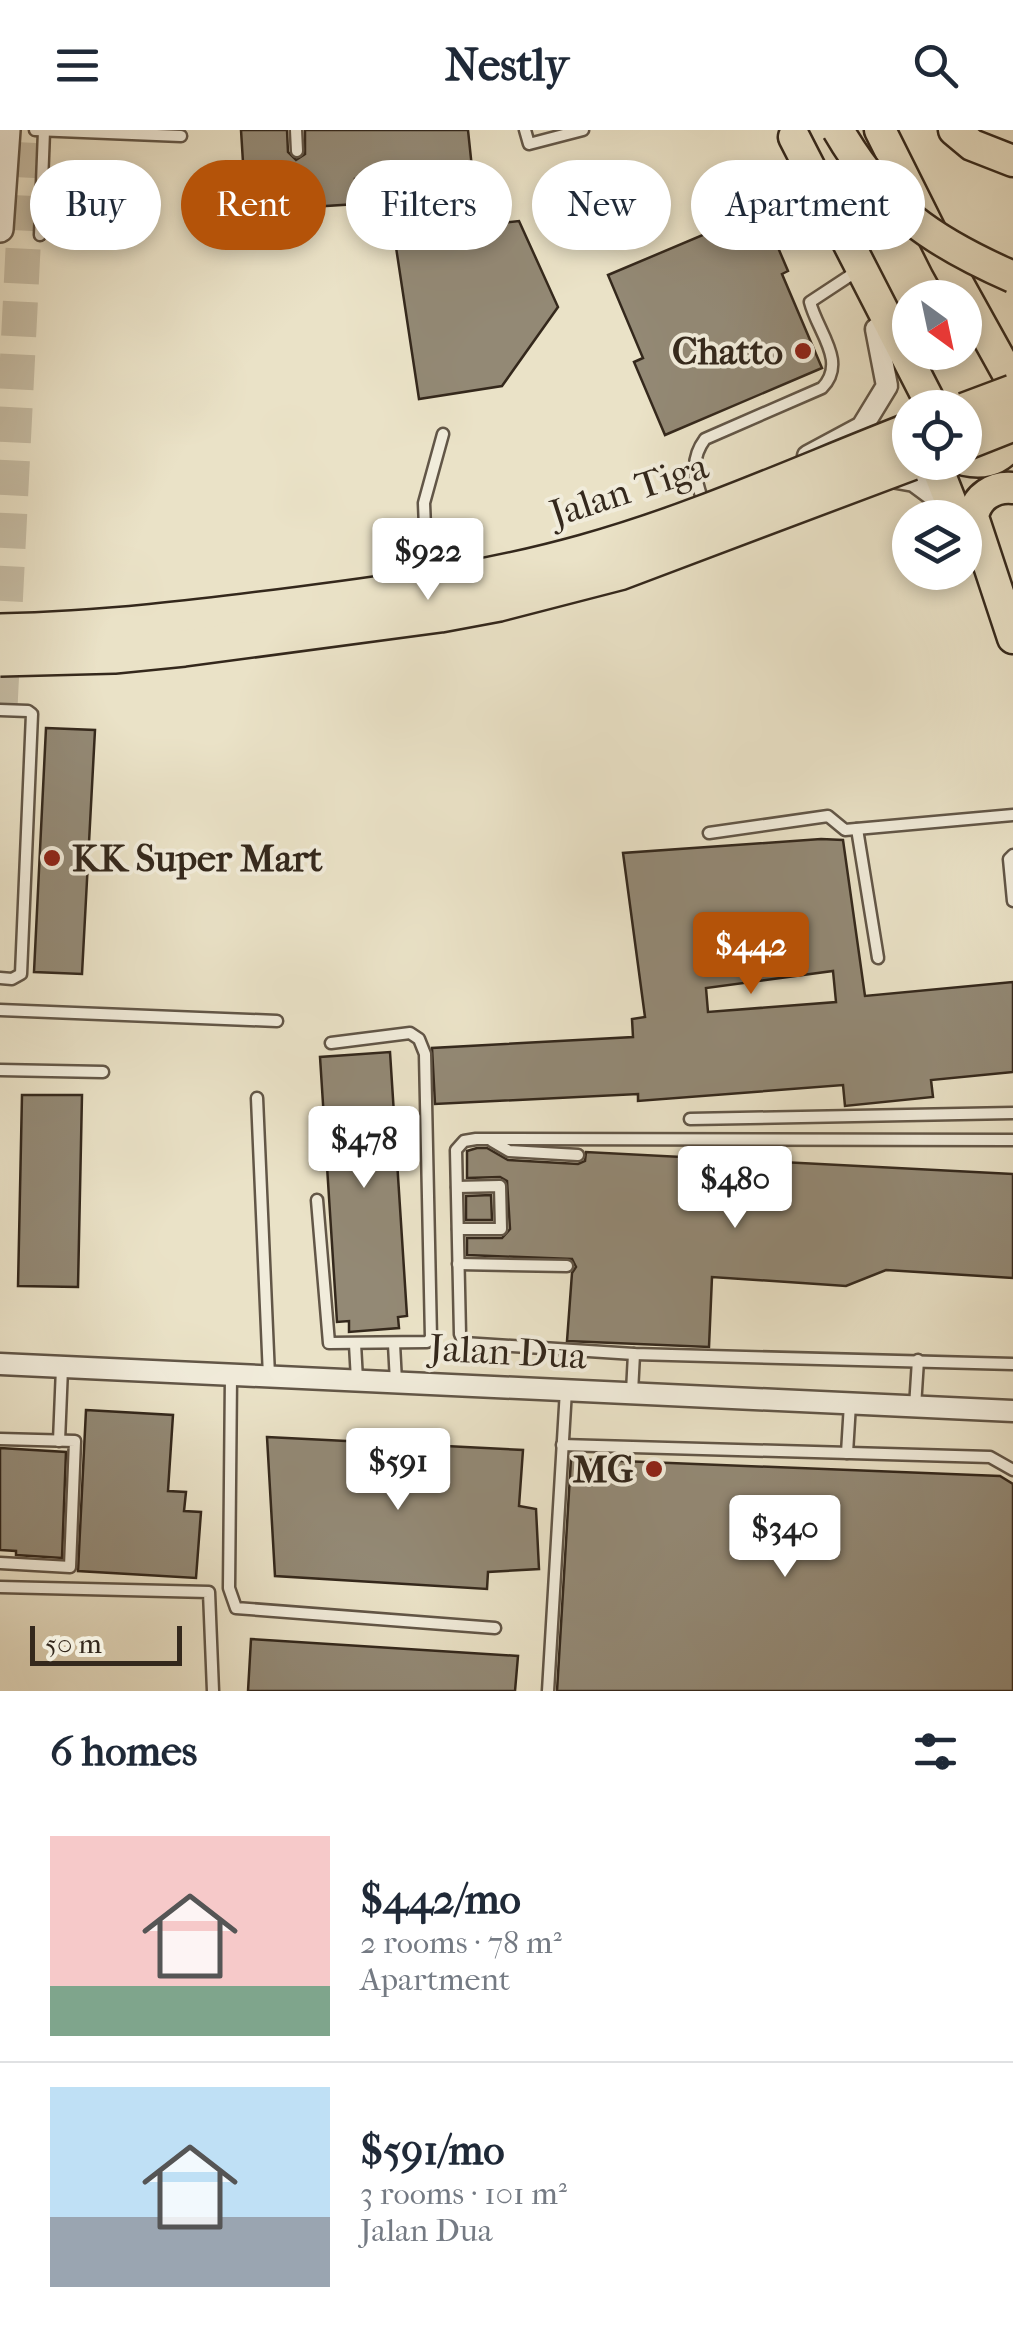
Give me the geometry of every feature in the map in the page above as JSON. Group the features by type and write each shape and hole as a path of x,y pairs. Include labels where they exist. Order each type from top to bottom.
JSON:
{"highway":[{"path":"982,404 1013,393"},
{"path":"982,437 1013,429"},
{"path":"0,632 179,622 479,579 585,553 668,526 892,438"},
{"path":"0,661 184,648 499,603 619,572 892,469"}],"main road":[{"path":"838,130 871,180 932,238 1013,277"},
{"path":"880,130 946,262 1013,383"},
{"path":"954,130 972,145 1013,161"},
{"path":"793,134 851,275 905,390"},
{"path":"793,134 925,390"},
{"path":"946,262 954,280"},
{"path":"982,350 1013,429 1009,448 982,462"},
{"path":"1013,488 999,488 980,499 973,517 1013,638"},
{"path":"982,577 1013,652"}],"street":[{"path":"0,229 7,130"},
{"name":"Jalan Tiga","path":"0,623 130,620 427,578 571,546 704,505 751,486 862,427 887,386 876,328"},
{"name":"Jalan Tiga","path":"0,661 81,664 168,659 296,645 492,613 659,565 886,476 914,480 935,500"},
{"name":"Jalan Dua","path":"0,1364 1013,1411"}],"lane":[{"path":"296,130 297,151"},
{"path":"525,130 528,144 583,130"},
{"path":"40,160 40,131 180,136"},
{"path":"704,505 693,469 695,454 704,438 822,388 830,379 834,365 810,302 851,275"},
{"path":"427,578 424,504 443,434"},
{"path":"0,710 28,710 32,714 21,974 12,979 0,978"},
{"path":"709,833 828,816 845,830 1013,815"},
{"path":"858,829 878,958"},
{"path":"1013,855 1013,901"},
{"path":"0,1010 277,1022"},
{"path":"317,1200 328,1340 333,1344 420,1344 431,1338 425,1054 419,1038 410,1033 331,1043"},
{"path":"0,1070 103,1072"},
{"path":"257,1098 270,1376"},
{"path":"690,1120 1013,1114"},
{"path":"1013,1140 488,1139 464,1142 456,1150 460,1334 464,1343 634,1354 1013,1364"},
{"path":"488,1139 509,1151 578,1155"},
{"path":"457,1187 500,1186 501,1229 458,1229"},
{"path":"458,1264 566,1266"},
{"path":"356,1344 357,1380"},
{"path":"394,1344 396,1382"},
{"path":"632,1393 634,1354"},
{"path":"915,1406 918,1360"},
{"path":"59,1440 62,1367"},
{"path":"232,1375 229,1588 236,1608 495,1628"},
{"path":"548,1691 566,1390"},
{"path":"848,1452 850,1403"},
{"path":"0,1439 74,1441 70,1567 0,1562"},
{"path":"562,1445 990,1458 1013,1470"},
{"path":"0,1596 0,1587 209,1592 213,1691"}],"building":[{"path":"241,130 287,130 288,152 296,160 243,160"},
{"path":"305,130 468,130 471,160 346,160 346,205 326,206 326,160 296,160 305,154"},
{"path":"519,221 558,307 502,386 419,399 396,250 512,250 512,222"},
{"path":"691,240 691,250 779,250 788,271 782,274 822,368 665,435 634,362 643,358 608,275"},
{"path":"46,728 95,730 82,974 34,972"},
{"path":"843,840 865,996 1013,982 1013,1072 931,1080 933,1097 845,1106 843,1085 638,1101 638,1094 435,1104 432,1048 633,1037 632,1019 645,1017 623,853","holes":["833,971 836,1002 708,1012 706,988"]},
{"path":"390,1052 407,1316 398,1317 399,1328 349,1332 349,1321 337,1322 320,1057"},
{"path":"22,1095 82,1095 78,1287 18,1286"},
{"path":"487,1148 508,1160 578,1164 585,1161 586,1152 1013,1174 1013,1278 886,1270 846,1286 712,1277 709,1347 567,1341 572,1273 576,1267 572,1259 467,1255 467,1238 502,1238 510,1229 507,1181 500,1177 467,1178 467,1151"},
{"path":"491,1195 492,1220 466,1220 466,1196"},
{"path":"86,1410 173,1415 168,1491 186,1492 184,1511 201,1512 196,1578 78,1571"},
{"path":"267,1437 523,1450 519,1506 536,1509 539,1569 488,1572 487,1589 275,1576"},
{"path":"0,1448 66,1452 62,1558 0,1550"},
{"path":"571,1459 1000,1476 1013,1484 1013,1691 557,1691"},
{"path":"251,1639 518,1656 515,1691 248,1691"}],"tunnel":[{"path":"0,707 29,130"}],"place":[{"name":"Chatto","path":"803,351"},
{"name":"KK Super Mart","path":"52,858"},
{"name":"MG","path":"654,1469"}]}
